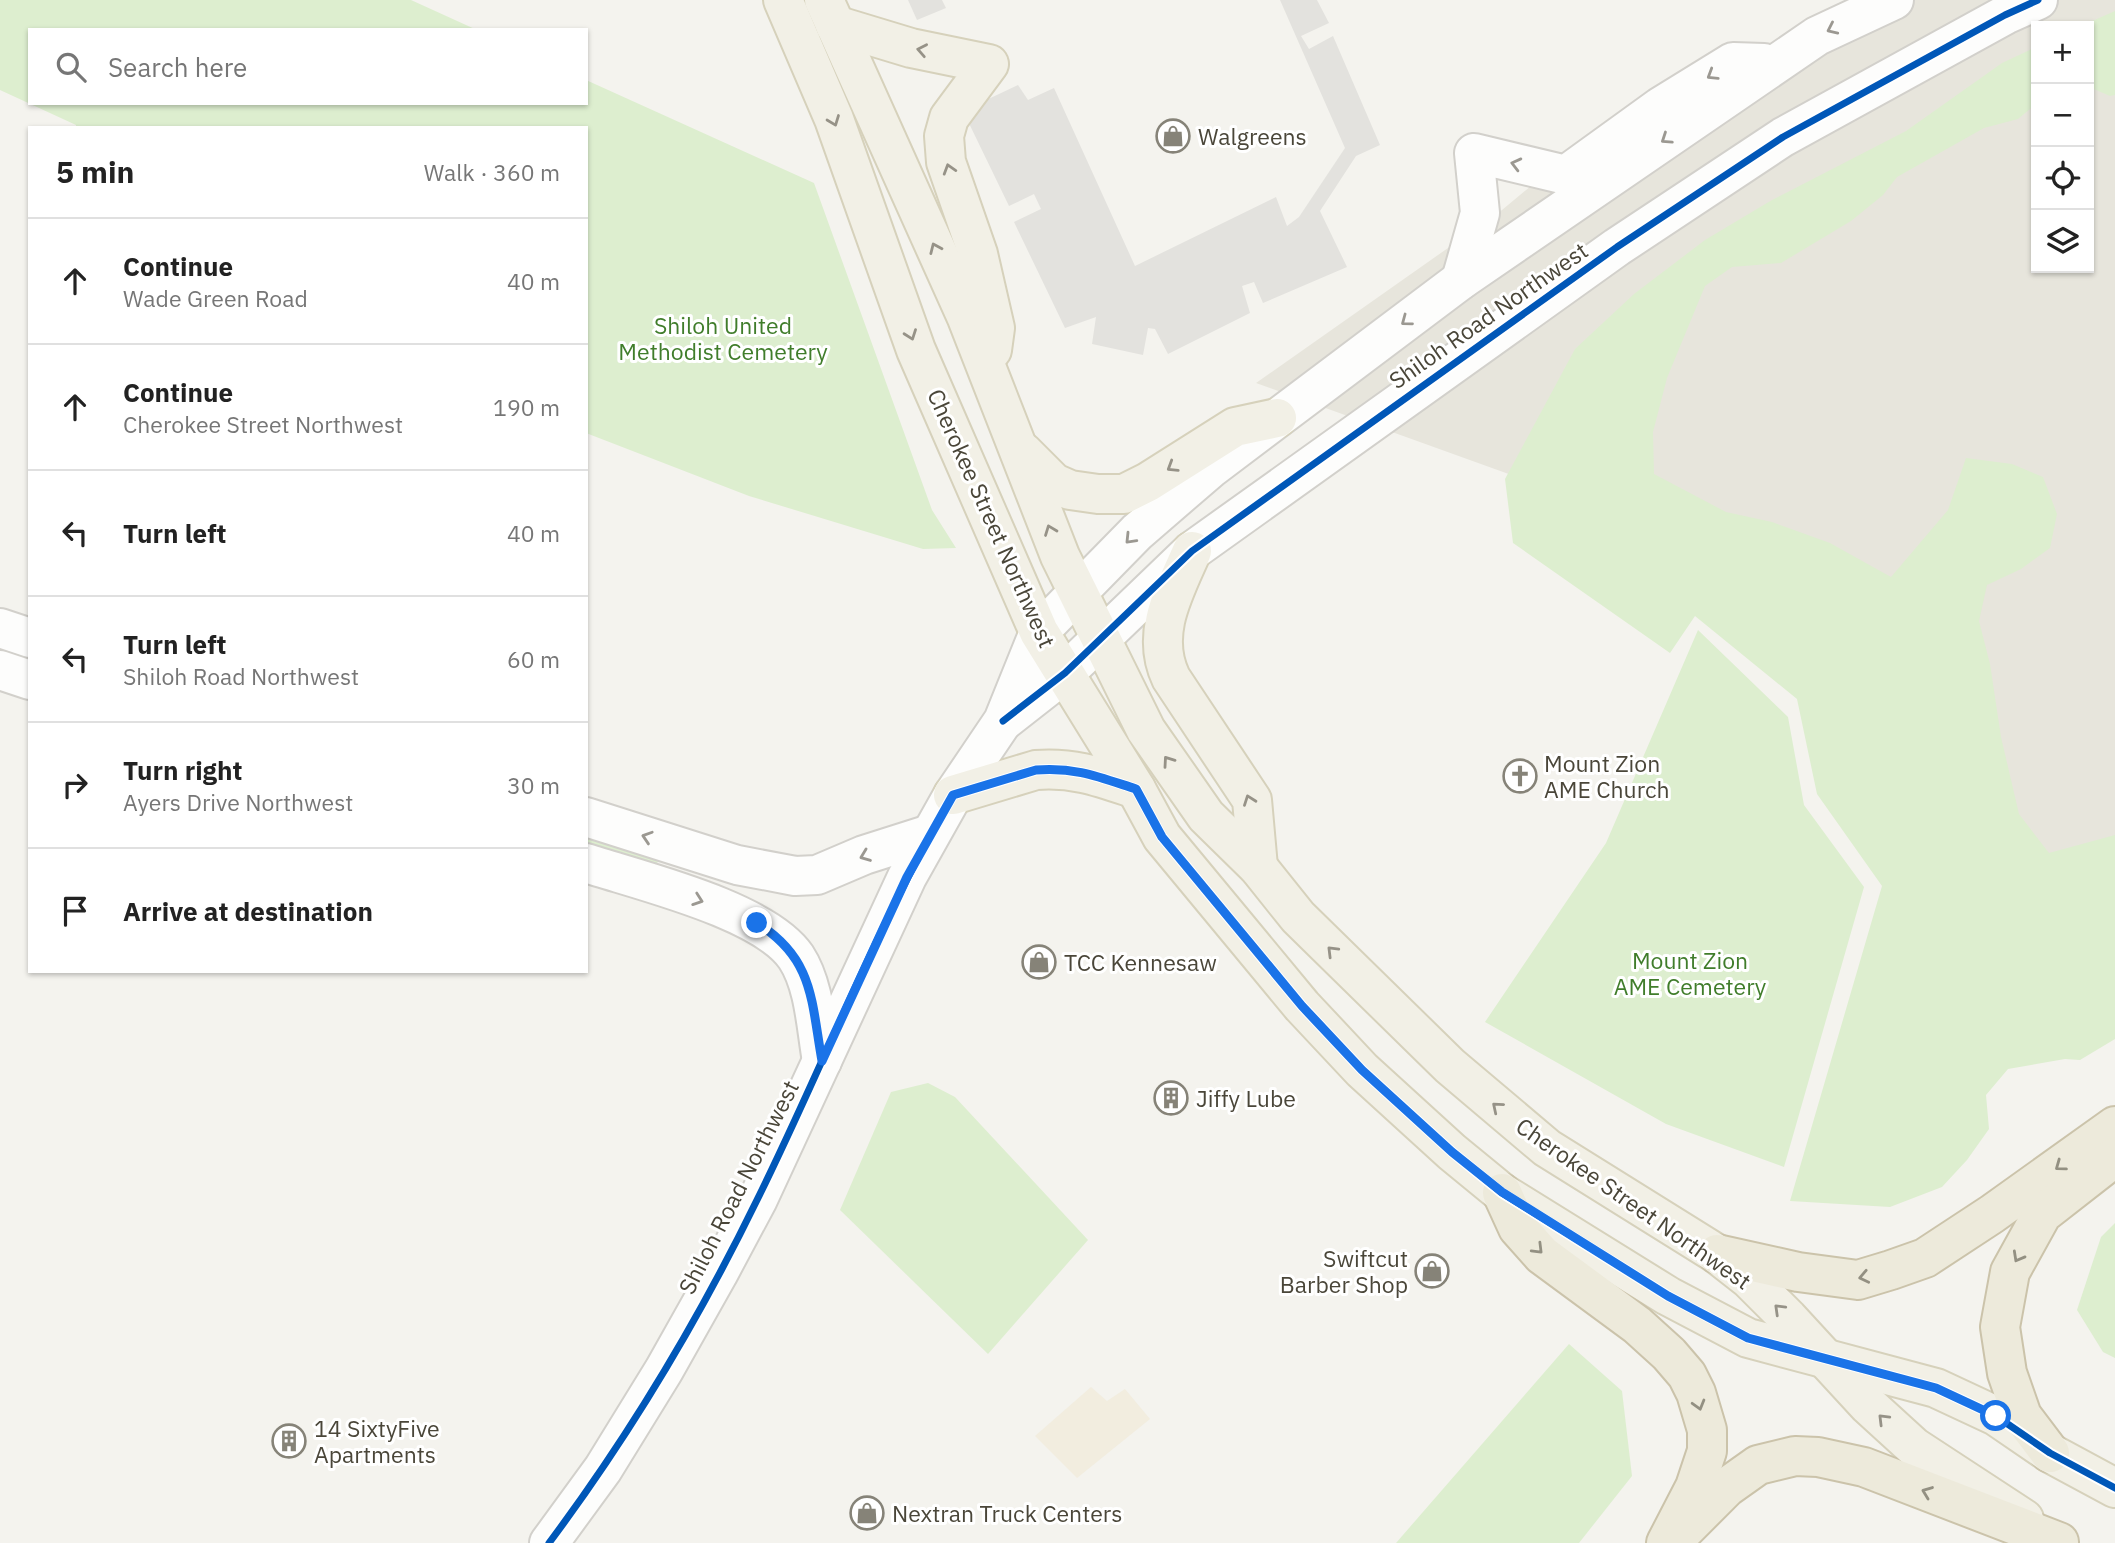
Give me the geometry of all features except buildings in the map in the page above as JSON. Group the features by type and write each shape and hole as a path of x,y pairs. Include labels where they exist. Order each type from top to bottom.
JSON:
{"highway":[{"path":"1717,1254 1829,1278 1858,1280 1880,1274 1925,1258 2115,1126"},
{"path":"2050,1453 2022,1416 2007,1373 2000,1327 2010,1272 2042,1214 2115,1157"},
{"path":"1502,1192 1518,1228 1542,1255 1637,1325 1669,1354 1687,1375 1696,1393 1707,1430 1707,1451 1695,1487 1668,1543"},
{"path":"1668,1543 1727,1487 1758,1465 1795,1456 1818,1457 1864,1467 2060,1543"}],"main road":[{"path":"773,0 808,58"},
{"name":"Cherokee Street Northwest","path":"783,0 834,120 916,350 1039,632 1136,789 1162,837 1302,1006 1362,1070 1452,1152 1502,1192 1668,1296 1748,1338 1826,1359"},
{"path":"829,8 911,48 989,64 949,118 944,136 946,162 978,254 995,328 989,377"},
{"name":"Cherokee Street Northwest","path":"829,8 967,318 1060,556 1146,730 1206,816 1258,867 1298,917 1395,1015 1500,1110 1558,1155 1717,1254 1749,1279 1826,1359"},
{"path":"1018,446 1054,483 1087,494 1124,494 1148,482 1235,427 1277,418"},
{"path":"1192,551 1168,607 1163,640 1164,663 1171,678 1252,800 1258,867"},
{"path":"953,795 1036,770 1050,769 1083,771 1136,789"},
{"path":"1826,1359 1936,1388 1996,1416 2050,1453 2108,1484"},
{"path":"1826,1359 1868,1405 1914,1447 2060,1543"}],"street":[{"name":"Shiloh Road Northwest","path":"549,1543 603,1469 684,1334 753,1208 888,914 953,795 1003,721 1039,632 1137,532 1210,469 1461,280 1817,36 1894,0"},
{"name":"Shiloh Road Northwest","path":"1003,721 1065,673 1192,551 1606,255 1772,145 2006,15 2038,0"},
{"path":"1461,280 1480,213 1474,153 1566,175 1660,107 1733,62 1776,63"},
{"path":"0,628 28,637"},
{"path":"0,670 28,679"},
{"path":"588,818 737,865 795,876 817,876 864,855 930,834"},
{"path":"588,864 731,911 778,937 796,957 805,976 822,1061"}],"shaded area":[{"path":"908,0 942,0 946,8 917,20"},
{"path":"1280,0 1317,0 1329,23 1301,36 1309,49 1333,36 1380,145 1356,156 1320,211 1347,267 1263,303 1254,282 1242,286 1250,313 1168,354 1155,329 1148,328 1143,355 1092,344 1096,317 1065,328 1014,222 1041,209 1034,194 1009,206 963,111 1018,85 1028,100 1054,88 1135,266 1276,197 1287,226 1299,217 1345,148"},
{"path":"1853,0 2115,0 2115,877 2033,907 1916,621 1256,383 1502,210 1549,171"},
{"path":"1091,1387 1107,1401 1125,1389 1150,1419 1077,1478 1035,1436"}],"green space":[{"name":"Shiloh United Methodist Cemetery","path":"0,0 411,0 473,28 28,28 28,103 0,90"},
{"path":"2115,11 2115,95 2110,96 2094,89 2092,21"},
{"path":"2031,49 2031,108 2018,119 1984,128 1897,177 1883,195 1851,221 1781,263 1732,267 1705,286 1667,378 1653,432 1654,474 1726,512 1772,522 1830,543 1891,577 1948,510 1966,458 2012,464 2043,477 2057,514 2050,548 2021,569 1987,585 1979,621 2019,814 2049,853 2115,835 2115,1039 2080,1060 2065,1059 2008,1069 1986,1095 1989,1129 1967,1160 1942,1187 1890,1207 1790,1201 1882,886 1817,794 1797,699 1695,616 1670,653 1513,543 1505,479 1575,349 1634,294 1705,240 1772,200 1906,131 2002,63"},
{"name":"Shiloh United Methodist Cemetery","path":"588,81 814,183 932,510 956,548 923,549 749,496 588,434 588,126 76,125 33,105 588,105"},
{"name":"Mount Zion AME Cemetery","path":"1698,630 1788,717 1804,805 1864,887 1784,1167 1666,1124 1485,1022 1606,843"},
{"path":"588,832 659,860 655,866 588,847"},
{"path":"928,1083 955,1097 1088,1240 988,1354 840,1210 891,1092"},
{"path":"2115,1223 2115,1358 2103,1352 2077,1310 2101,1237"},
{"path":"1569,1344 1622,1391 1632,1476 1579,1543 1396,1543"}],"cycle path":[{"path":"1003,721 1065,673 1192,551 1617,247 1783,137 2005,15 2038,0"},
{"path":"549,1543 635,1419 687,1333 735,1245 900,894 953,795 1036,770 1050,769 1087,774 1136,789 1162,837 1302,1006 1362,1070 1452,1152 1502,1193 1668,1296 1748,1338 1936,1388 1996,1416 2050,1453 2115,1488"}],"place":[{"name":"Walgreens","path":"1173,136"},
{"name":"Mount Zion AME Church","path":"1520,776"},
{"name":"TCC Kennesaw","path":"1039,962"},
{"name":"Jiffy Lube","path":"1171,1098"},
{"name":"Swiftcut Barber Shop","path":"1432,1271"},
{"name":"14 SixtyFive Apartments","path":"289,1441"},
{"name":"Nextran Truck Centers","path":"867,1513"}],"route":[{"path":"757,923 778,937 796,957 805,976 822,1061 907,877 953,795 1036,770 1050,769 1083,771 1136,789 1162,837 1302,1006 1362,1070 1452,1152 1502,1192 1668,1296 1748,1338 1902,1377 1936,1388 1996,1416"}]}
